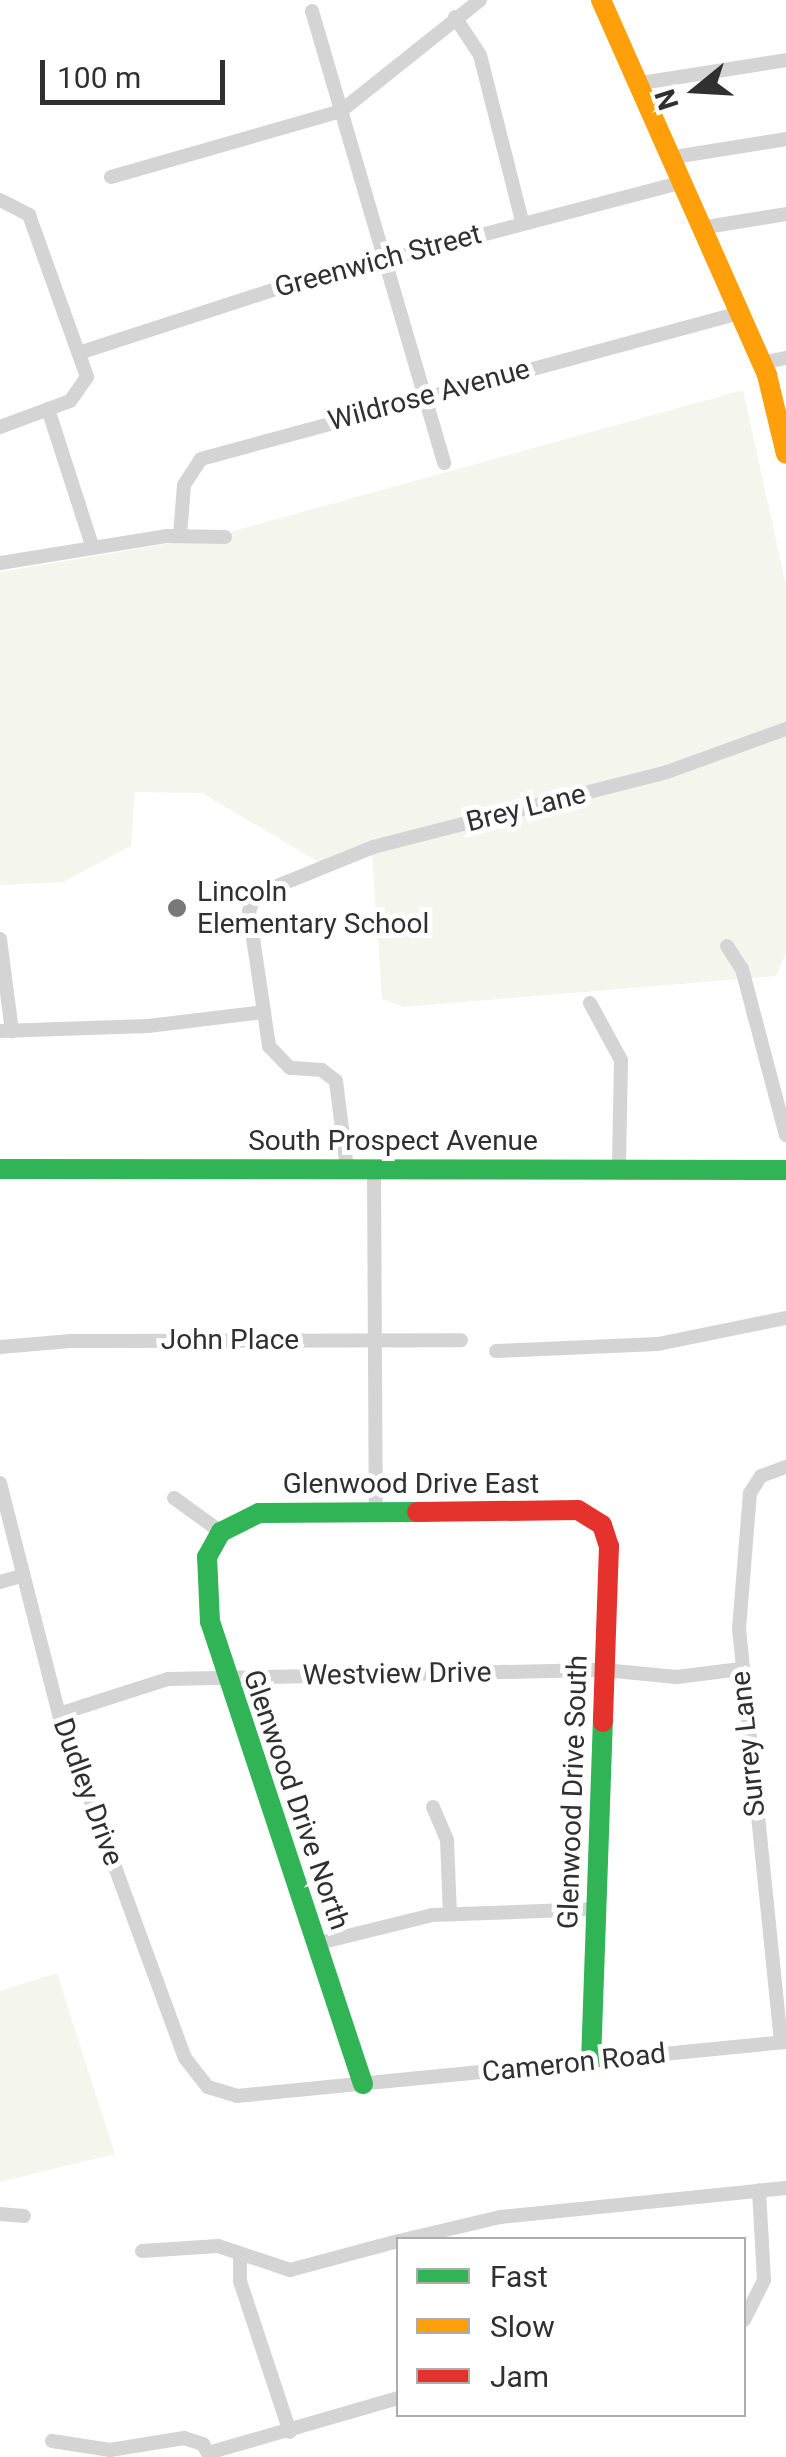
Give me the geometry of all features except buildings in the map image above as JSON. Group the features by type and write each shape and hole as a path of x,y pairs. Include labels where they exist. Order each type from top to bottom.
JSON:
{"street":[{"path":"111,176 342,111 480,0"},
{"path":"600,0 667,158 762,363 786,454"},
{"path":"312,12 444,463"},
{"path":"455,17 480,55 522,221"},
{"path":"634,84 786,60"},
{"path":"667,158 786,139"},
{"name":"Greenwich Street","path":"82,352 522,221 679,183"},
{"path":"0,200 29,215 82,352 84,386 70,401 0,426"},
{"path":"700,228 786,214"},
{"name":"Wildrose Avenue","path":"180,536 184,485 201,459 424,394 739,313"},
{"path":"762,363 786,358"},
{"path":"48,409 92,545"},
{"path":"0,563 92,545 180,536 225,537"},
{"name":"Brey Lane","path":"264,1012 248,911 267,886 373,847 667,772 786,729"},
{"path":"0,938 6,1032 264,1012 269,1046 280,1063 322,1070 336,1080 347,1169"},
{"path":"727,946 742,969 786,1136"},
{"path":"590,1002 620,1060 618,1169"},
{"name":"South Prospect Avenue","path":"0,1169 786,1170"},
{"path":"374,1169 376,1513"},
{"path":"496,1351 647,1345 786,1318"},
{"name":"John Place","path":"0,1347 461,1340"},
{"name":"Surrey Lane","path":"784,2042 740,1668 750,1494 761,1476 786,1467"},
{"name":"Dudley Drive","path":"0,1483 59,1714 185,2058 208,2087"},
{"path":"174,1498 221,1532"},
{"name":"Glenwood Drive East","path":"221,1532 259,1513 578,1510 602,1524"},
{"name":"Glenwood Drive South","path":"591,2062 608,1546 602,1524"},
{"name":"Glenwood Drive North","path":"221,1532 207,1557 204,1584 225,1677 362,2084"},
{"path":"0,1582 21,1576"},
{"name":"Westview Drive","path":"59,1714 142,1684 225,1677 604,1670 678,1677 740,1668"},
{"path":"433,1808 447,1840 450,1914"},
{"path":"315,1944 367,1926 450,1914 596,1909"},
{"name":"Cameron Road","path":"208,2087 238,2096 784,2042"},
{"path":"413,2237 500,2216 786,2188"},
{"path":"746,2316 764,2280 759,2190"},
{"path":"0,2214 24,2216"},
{"path":"142,2251 218,2246 290,2270 396,2241"},
{"path":"240,2255 240,2280 290,2432"},
{"path":"52,2442 94,2450 184,2438 209,2455 396,2399"}],"shaded area":[{"path":"743,390 786,585 786,953 776,976 403,1007 382,999 372,854 325,866 202,793 135,792 131,846 63,882 0,885 0,572 219,535"},
{"path":"57,1973 115,2154 0,2182 0,1991"}],"traffic: fast":[{"path":"0,1169 786,1170"},
{"path":"363,2084 210,1622 207,1557 221,1532 259,1513 417,1512"},
{"path":"591,2062 603,1722"}],"traffic: slow":[{"path":"601,0 767,375 786,454"}],"traffic: jam":[{"path":"417,1512 578,1510 602,1525 609,1546 603,1722"}],"place":[{"name":"Lincoln Elementary School","path":"177,908"}]}
